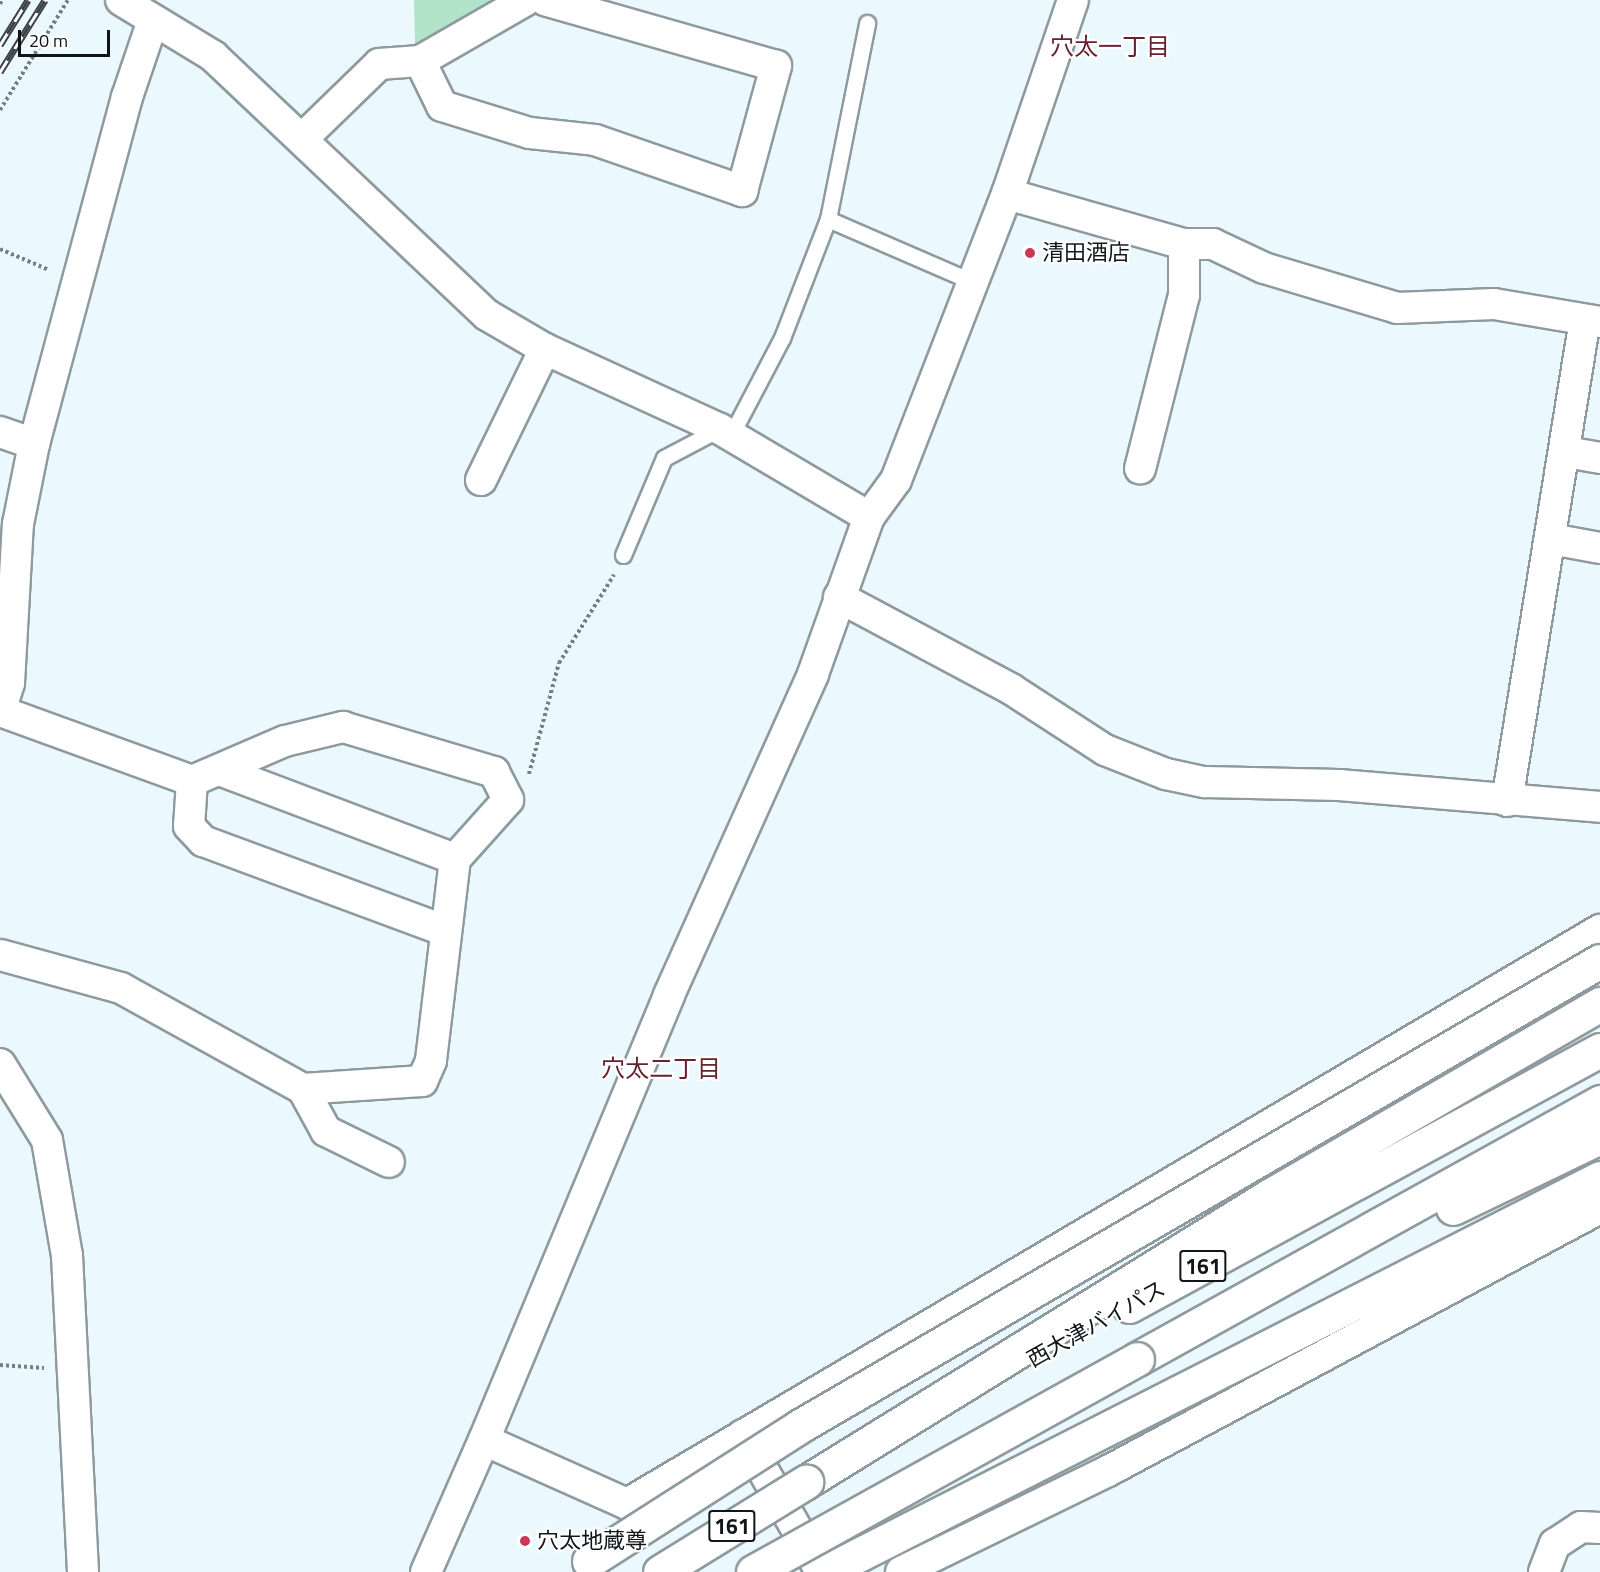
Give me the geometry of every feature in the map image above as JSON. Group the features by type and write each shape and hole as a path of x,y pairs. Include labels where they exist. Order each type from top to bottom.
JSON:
{"main road":[{"path":"581,1567 800,1426 1600,961"},
{"path":"806,1482 1269,1196 1600,1004"},
{"name":"西大津バイパス","path":"660,1572 806,1482 1600,1050"},
{"name":"161","path":"753,1572 1600,1102"},
{"path":"1137,1359 1600,1137"},
{"path":"823,1572 1600,1178"}],"street":[{"path":"121,0 213,56 487,315 545,349 726,432 869,517"},
{"path":"302,139 379,64 420,61 526,0"},
{"path":"420,61 442,106 530,133 595,140 742,191 776,66 545,0"},
{"path":"426,1572 484,1440 669,995 813,674 838,597 869,517 896,480 1007,194 1073,0"},
{"path":"153,20 34,444 8,581 9,683 0,711 192,781 222,771 285,741 343,727 494,772 505,786 508,800 455,859 443,930 431,1061 422,1081 303,1089"},
{"path":"1007,194 1184,243 1213,244 1264,268 1397,308 1494,304 1593,321 1566,452 1507,801"},
{"path":"1140,469 1184,295 1184,243"},
{"path":"481,480 545,349"},
{"path":"0,432 34,444"},
{"path":"1566,452 1600,458"},
{"path":"1551,539 1600,548"},
{"path":"838,597 1011,689 1105,750 1166,774 1205,782 1339,785 1507,801 1600,807"},
{"path":"222,771 455,859"},
{"path":"192,781 189,826 203,841 443,930"},
{"path":"484,1440 627,1504 1600,930"},
{"path":"0,956 121,988 303,1089 326,1131 389,1162"},
{"path":"0,1064 47,1140 67,1256 83,1572"},
{"path":"901,1572 1167,1440 1600,1208"},
{"path":"743,1435 823,1572"},
{"path":"1544,1572 1555,1544 1581,1527 1600,1528"}],"lane":[{"path":"623,555 664,458 726,432 782,338 828,219 867,23"},
{"path":"828,219 973,282"}],"path":[{"path":"0,110 68,0"},
{"path":"0,249 78,282"},
{"path":"505,786 530,774 559,663 623,555"},
{"path":"0,1365 72,1370"}],"green space":[{"path":"414,0 495,0 415,44"}],"railway":[{"path":"0,45 28,0"},
{"path":"0,72 45,0"}],"place":[{"name":"清田酒店","path":"1030,253"},
{"name":"穴太地蔵尊","path":"525,1541"}],"district":[{"name":"穴太一丁目","path":"1110,47"},
{"name":"穴太二丁目","path":"661,1069"}]}
